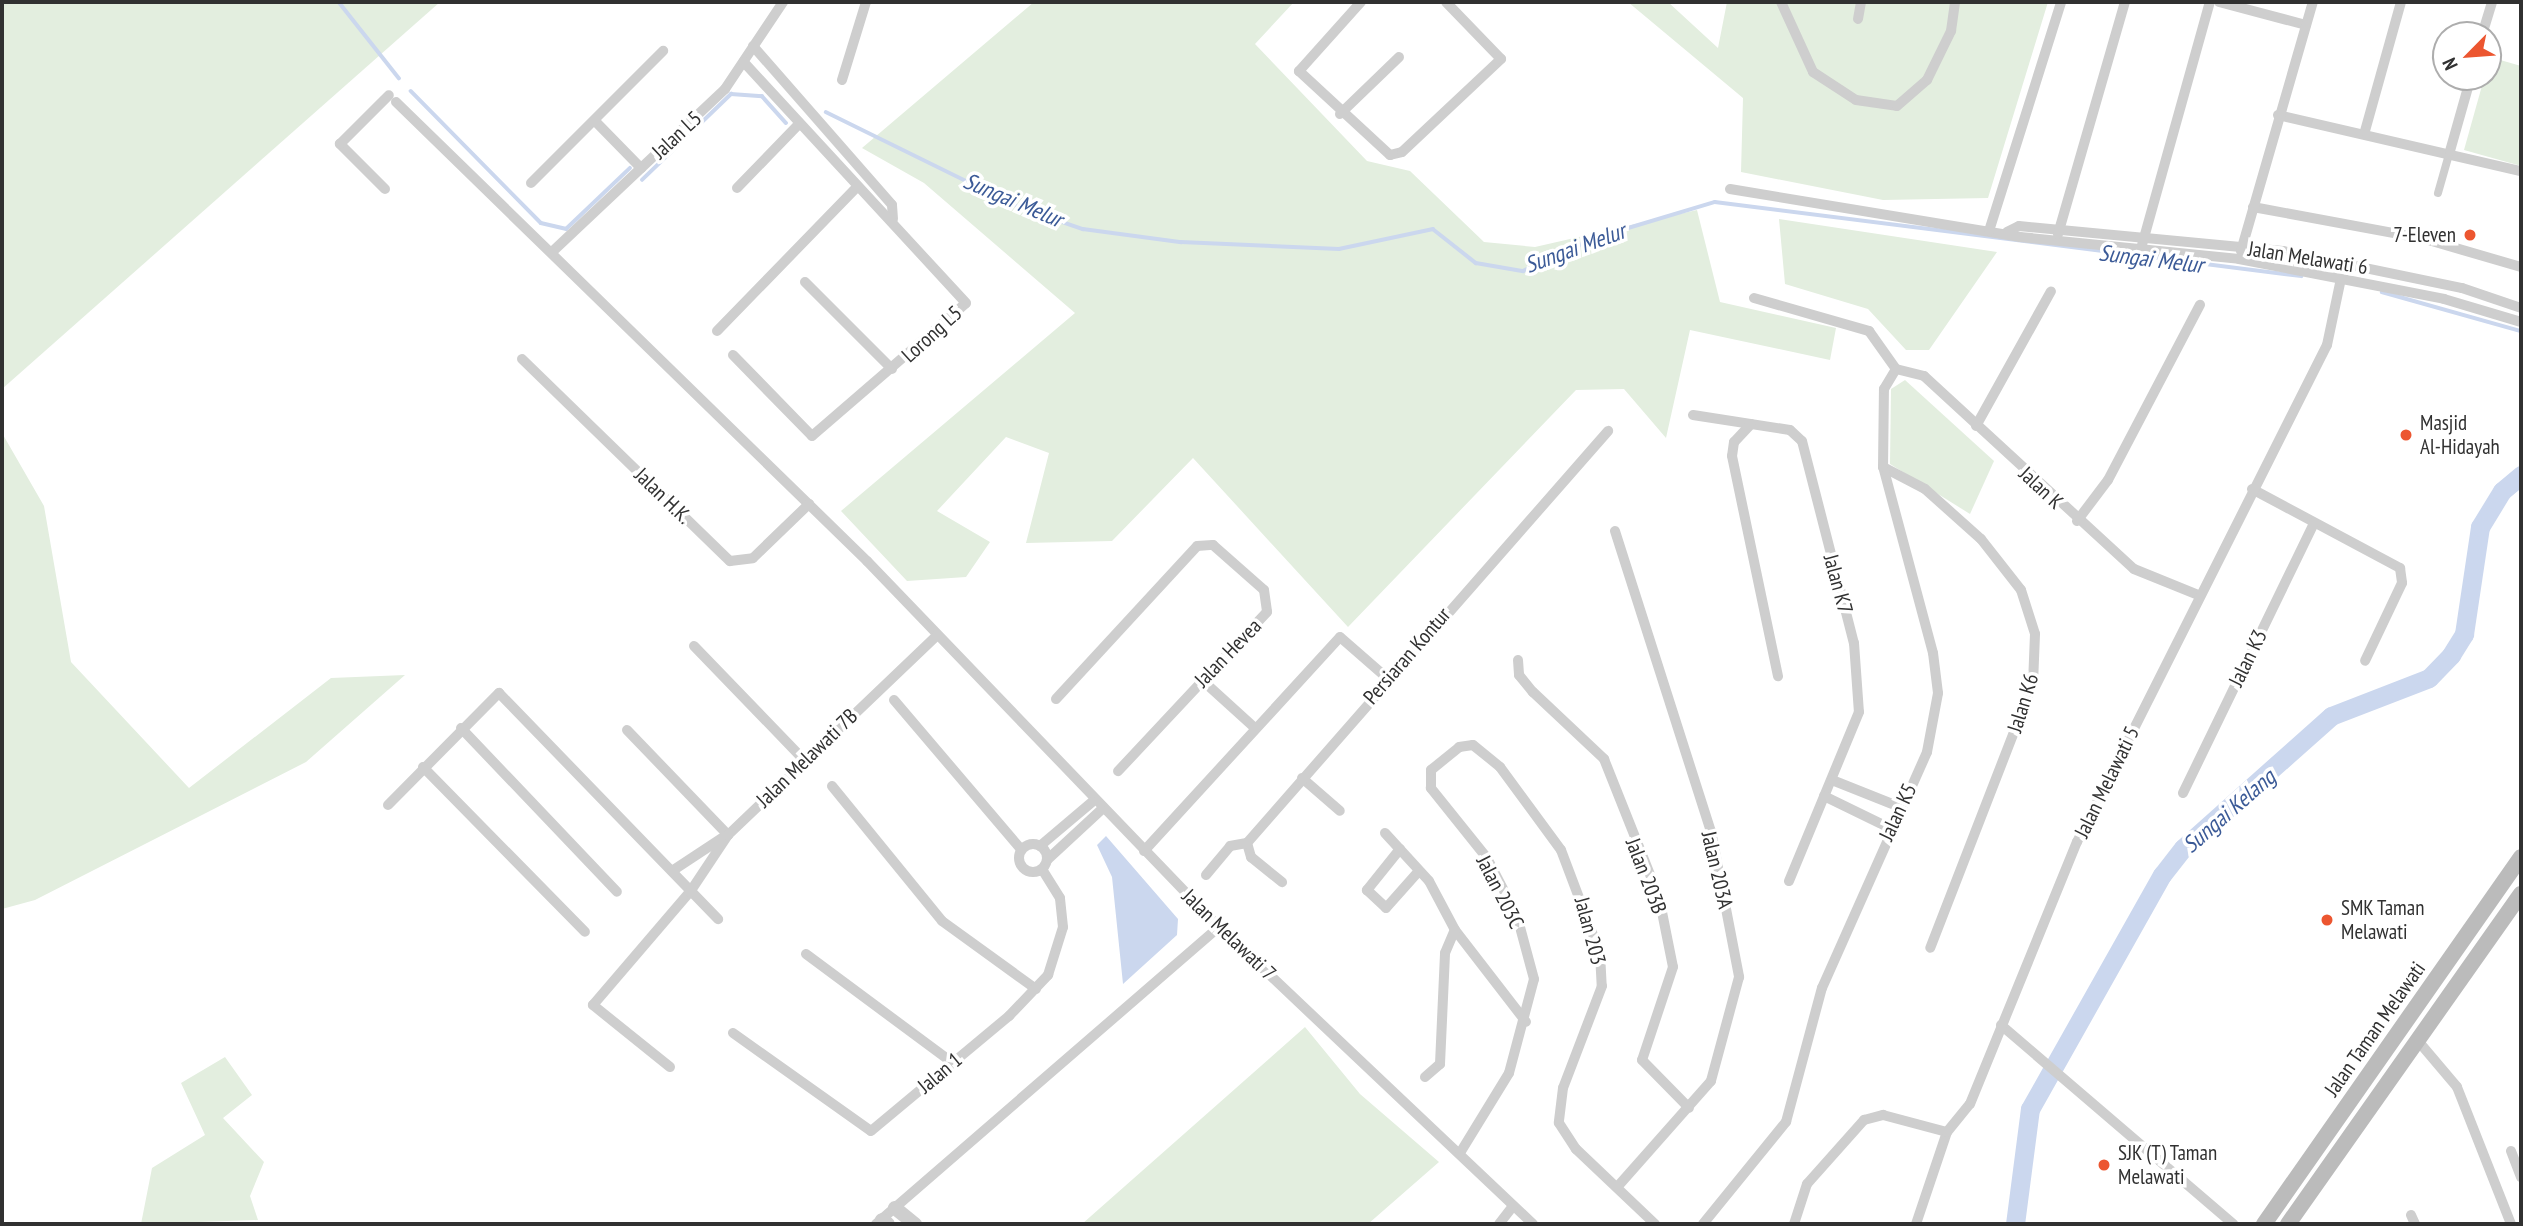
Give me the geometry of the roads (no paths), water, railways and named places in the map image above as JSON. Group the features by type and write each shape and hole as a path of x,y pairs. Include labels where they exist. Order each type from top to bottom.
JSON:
{"main road":[{"name":"Jalan Taman Melawati","path":"2264,1224 2521,857"},
{"name":"Jalan Taman Melawati","path":"2288,1224 2521,894"}],"street":[{"name":"Jalan L5","path":"552,252 724,89 783,2"},
{"path":"842,80 866,2"},
{"path":"1361,2 1302,64 1302,79 1379,150 1402,152 1501,59 1446,2"},
{"path":"1781,2 1813,72 1856,100 1897,106 1927,80 1951,31 1955,2"},
{"path":"1858,19 1861,2"},
{"path":"1989,231 2061,2"},
{"path":"2057,236 2125,2"},
{"path":"2143,244 2210,2"},
{"path":"2219,2 2306,25"},
{"path":"2239,259 2313,2"},
{"path":"2365,131 2401,2"},
{"path":"2486,21 2492,2"},
{"name":"Lorong L5","path":"753,46 892,205 893,219"},
{"path":"531,183 663,51"},
{"path":"1340,114 1399,57"},
{"name":"Lorong L5","path":"733,355 812,436 967,303 893,219 880,216 744,62"},
{"path":"2438,193 2467,91"},
{"name":"Jalan Melawati 7","path":"384,189 340,144 392,99 809,504 1092,802 1219,927 1533,1224"},
{"path":"2278,116 2365,131 2521,171"},
{"path":"595,121 641,168"},
{"path":"737,188 798,125"},
{"path":"717,331 856,188"},
{"name":"Jalan Melawati 6","path":"1730,189 1989,231 2007,232 2020,226 2057,236 2143,244 2239,259 2342,277 2521,322"},
{"path":"2253,206 2425,239 2521,267"},
{"name":"Jalan Melawati 6","path":"2143,244 2242,247 2344,264 2521,308"},
{"name":"Jalan Melawati 5","path":"1947,1132 1970,1104 2077,842 2198,595 2327,345 2344,264"},
{"path":"805,282 892,369"},
{"path":"1976,426 2051,291"},
{"path":"1754,298 1869,331 1896,369"},
{"path":"2077,521 2108,480 2200,305"},
{"name":"Jalan H.K.","path":"522,359 730,561 753,558 809,504"},
{"name":"Jalan K","path":"1896,369 1917,370 2077,521 2134,569 2198,595"},
{"name":"Jalan K5","path":"1703,1224 1786,1122 1822,988 1899,807 1927,752 1938,693 1883,467 1884,389 1896,369"},
{"name":"Jalan K7","path":"1693,415 1790,430 1806,449 1854,643 1859,712 1789,881"},
{"path":"1751,424 1734,442 1732,456 1778,676"},
{"name":"Persiaran Kontur","path":"1206,875 1230,846 1247,842 1387,678 1608,432"},
{"name":"Jalan K6","path":"1883,467 1925,489 1981,539 2021,590 2035,634 2033,683 1930,948"},
{"path":"2252,489 2400,568 2402,583 2365,661"},
{"name":"Jalan K3","path":"2183,793 2314,523"},
{"name":"Jalan 203A","path":"1615,531 1668,682 1699,810 1711,831 1739,977 1721,1055 1689,1108 1619,1185"},
{"name":"Jalan Hevea","path":"1056,699 1197,546 1213,545 1264,590 1267,612 1118,771"},
{"name":"Jalan Melawati 7B","path":"670,1067 593,1005 690,892 727,835 936,636"},
{"path":"1144,852 1340,637 1387,678"},
{"path":"694,646 804,760"},
{"name":"Jalan 203B","path":"1518,660 1519,675 1533,692 1604,759 1659,897 1673,967 1642,1060 1689,1108"},
{"path":"1202,680 1255,728"},
{"path":"388,805 490,696 503,694 718,919"},
{"path":"894,700 1021,849 1023,869 1045,864 1101,810"},
{"path":"461,728 617,892"},
{"path":"627,730 727,835 672,871"},
{"name":"Jalan 203","path":"1443,759 1473,745 1500,767 1561,850 1587,907 1602,986 1557,1113 1577,1149 1619,1185 1655,1224"},
{"name":"Jalan 203C","path":"1443,759 1431,770 1431,788 1487,858 1517,916 1534,979 1526,1022 1509,1073 1460,1153"},
{"path":"424,767 585,932"},
{"path":"1302,778 1340,811"},
{"path":"1832,780 1899,807"},
{"path":"832,786 942,921 1036,989"},
{"path":"1824,796 1890,828"},
{"path":"1021,849 1040,846 1092,802"},
{"path":"1385,833 1401,849 1455,930 1526,1022"},
{"path":"1247,842 1251,857 1282,882"},
{"name":"Jalan 1","path":"733,1032 871,1131 1036,989 1058,956 1063,927 1060,898 1040,846"},
{"path":"1401,849 1367,890 1386,908 1418,872"},
{"path":"882,1223 895,1208 1219,927"},
{"path":"1425,1077 1440,1064 1446,953 1455,930"},
{"path":"806,954 953,1063"},
{"path":"2001,1025 2076,1093 2233,1224"},
{"path":"2419,1042 2457,1087 2511,1224"},
{"path":"1794,1224 1807,1184 1828,1152 1864,1120 1883,1115 1947,1132 1916,1224"},
{"path":"2511,1151 2521,1177"},
{"path":"1499,1224 1513,1206"},
{"path":"895,1208 915,1224"}],"water":[{"path":"1106,836 1178,919 1177,935 1123,984 1112,877 1097,845"}],"waterway":[{"name":"Sungai Melur","path":"339,2 399,78"},
{"name":"Sungai Melur","path":"411,91 541,223 566,229 630,168"},
{"name":"Sungai Melur","path":"642,180 731,94 762,96 786,123"},
{"name":"Sungai Melur","path":"826,112 1019,207 1083,229 1181,242 1339,249 1433,229 1476,263 1523,271 1595,238 1715,202 2301,276"},
{"name":"Sungai Melur","path":"2382,292 2521,331"},
{"name":"Sungai Kelang","path":"2015,1224 2030,1109 2162,875 2183,848 2331,716 2429,678 2451,655 2464,634 2480,527 2502,491 2521,475"}],"place":[{"name":"7-Eleven","path":"2470,235"},
{"name":"Masjid Al-Hidayah","path":"2406,435"},
{"name":"SMK Taman Melawati","path":"2327,920"},
{"name":"SJK (T) Taman Melawati","path":"2104,1165"}]}
